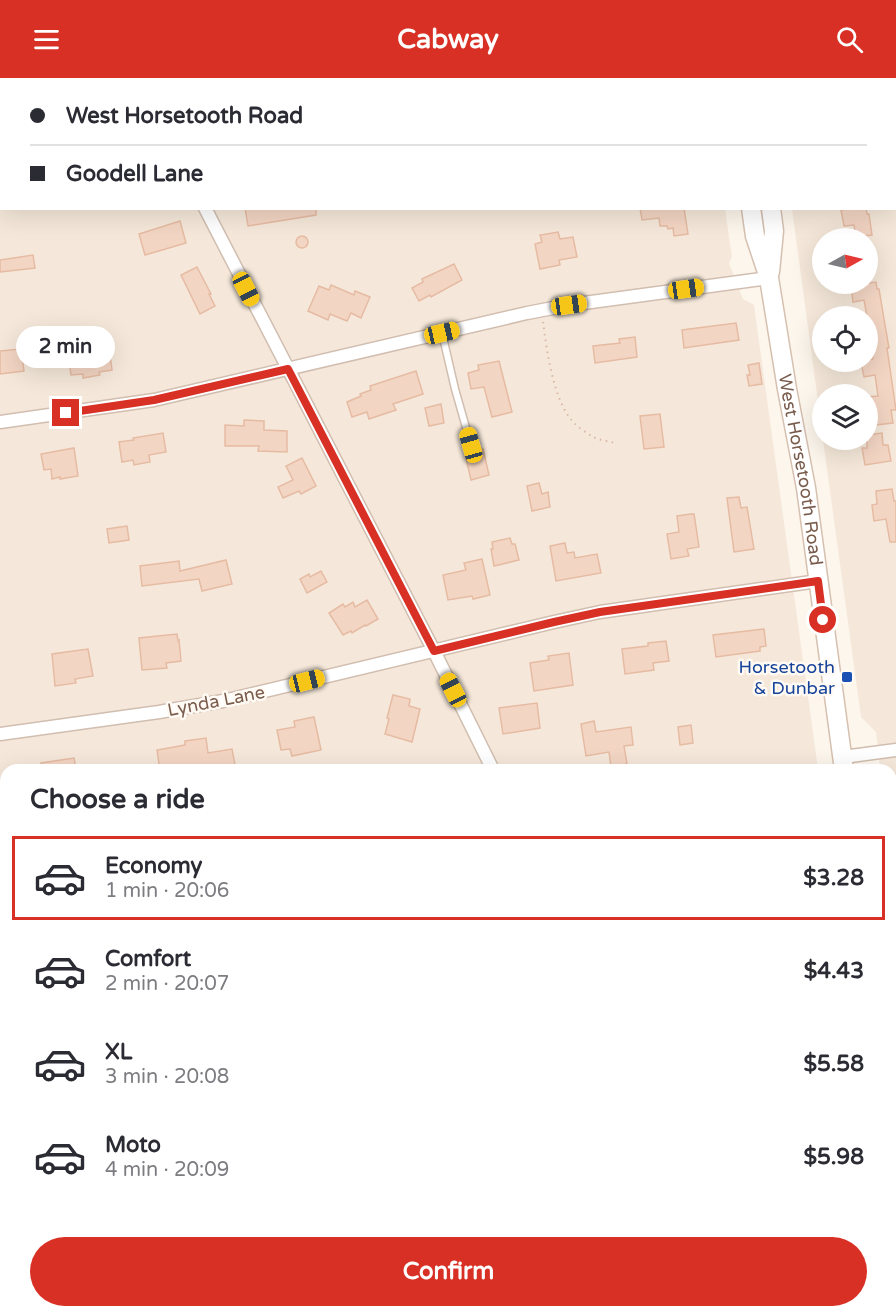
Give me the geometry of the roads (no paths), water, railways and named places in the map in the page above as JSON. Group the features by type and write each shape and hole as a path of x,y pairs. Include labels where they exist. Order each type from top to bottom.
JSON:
{"main road":[{"name":"West Horsetooth Road","path":"751,210 755,236 769,278 806,488 844,763"},
{"name":"West Horsetooth Road","path":"769,278 774,231 771,210"}],"street":[{"path":"206,210 490,764"},
{"path":"0,422 154,400 541,310 769,278"},
{"name":"Lynda Lane","path":"0,734 223,701 600,612 818,581"},
{"path":"844,763 896,750"}],"lane":[{"path":"442,333 471,445"}],"place":[{"name":"Horsetooth & Dunbar","path":"847,677"}]}
